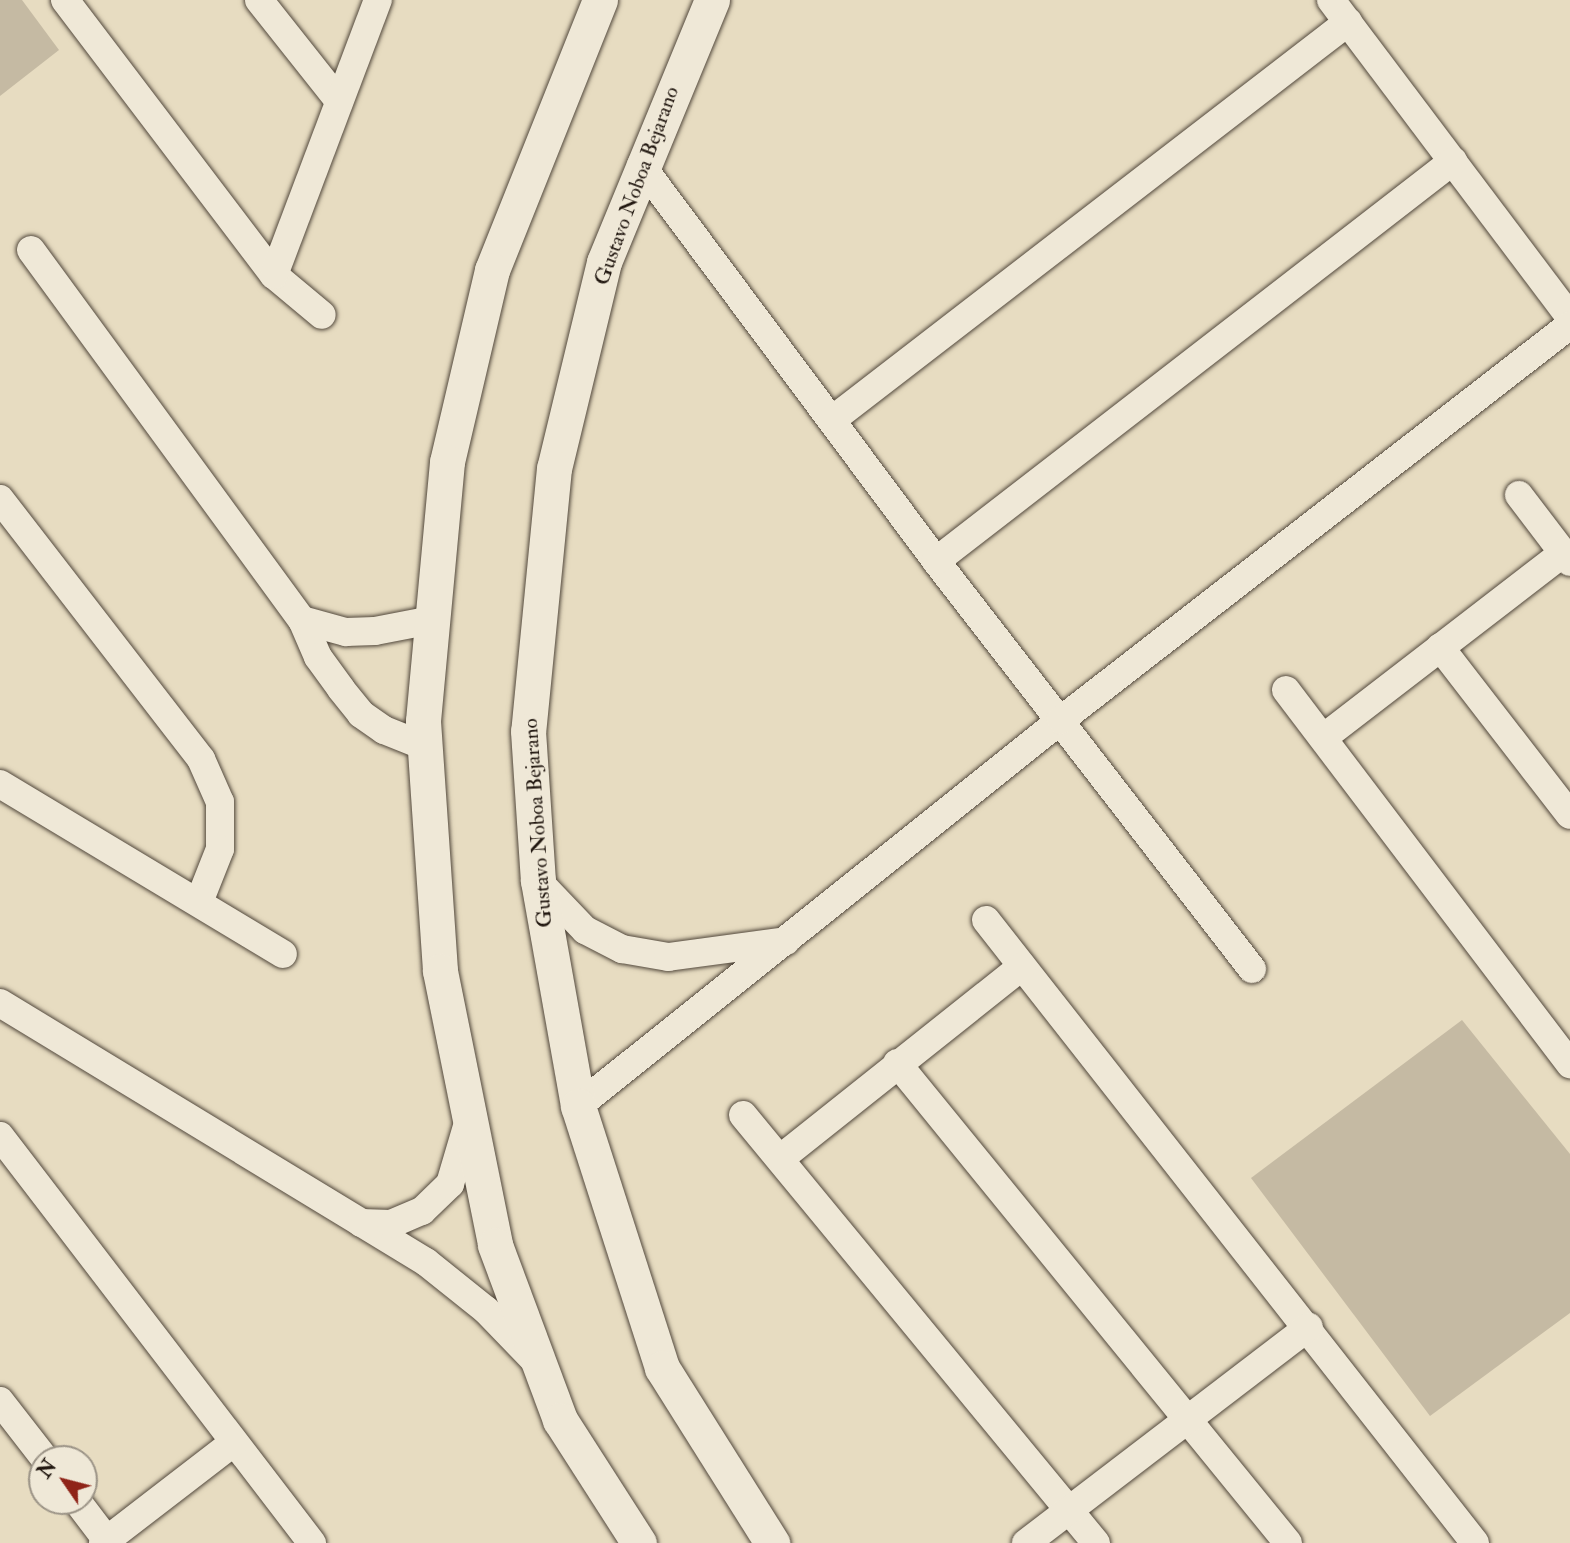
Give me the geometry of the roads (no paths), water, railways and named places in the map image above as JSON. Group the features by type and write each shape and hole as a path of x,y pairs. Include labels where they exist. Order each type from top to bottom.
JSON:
{"street":[{"path":"65,0 274,275 322,315"},
{"path":"259,0 339,101"},
{"path":"274,275 378,0"},
{"path":"600,0 492,270 447,462 432,620 424,746 440,971 468,1123 495,1245 535,1361 560,1419 639,1543"},
{"name":"Gustavo Noboa Bejarano","path":"712,0 641,165 604,262 554,468 528,731 538,881 578,1106 662,1368 772,1543"},
{"path":"1331,0 1570,317"},
{"path":"832,421 1348,22"},
{"path":"936,561 1453,161"},
{"path":"641,165 936,561 1252,969"},
{"path":"32,250 302,620 318,657 361,714 384,730 424,746"},
{"path":"578,1106 1060,720 1570,325"},
{"path":"1323,738 1440,647 1566,557 1519,495"},
{"path":"0,499 201,759 220,802 219,849 199,902"},
{"path":"302,620 355,632 432,620"},
{"path":"1440,647 1570,815"},
{"path":"1286,690 1570,1064"},
{"path":"0,784 283,954"},
{"path":"538,881 585,930 622,949 668,957 788,940"},
{"path":"986,920 1309,1327 1475,1543"},
{"path":"781,1158 1022,966"},
{"path":"0,1003 361,1223 446,1278 485,1310 535,1361"},
{"path":"897,1063 1288,1543"},
{"path":"743,1115 1096,1543"},
{"path":"361,1223 391,1224 422,1212 450,1184 468,1123"},
{"path":"0,1136 312,1543"},
{"path":"1026,1543 1309,1327"},
{"path":"0,1401 34,1445"},
{"path":"87,1515 106,1542 234,1442"}]}
